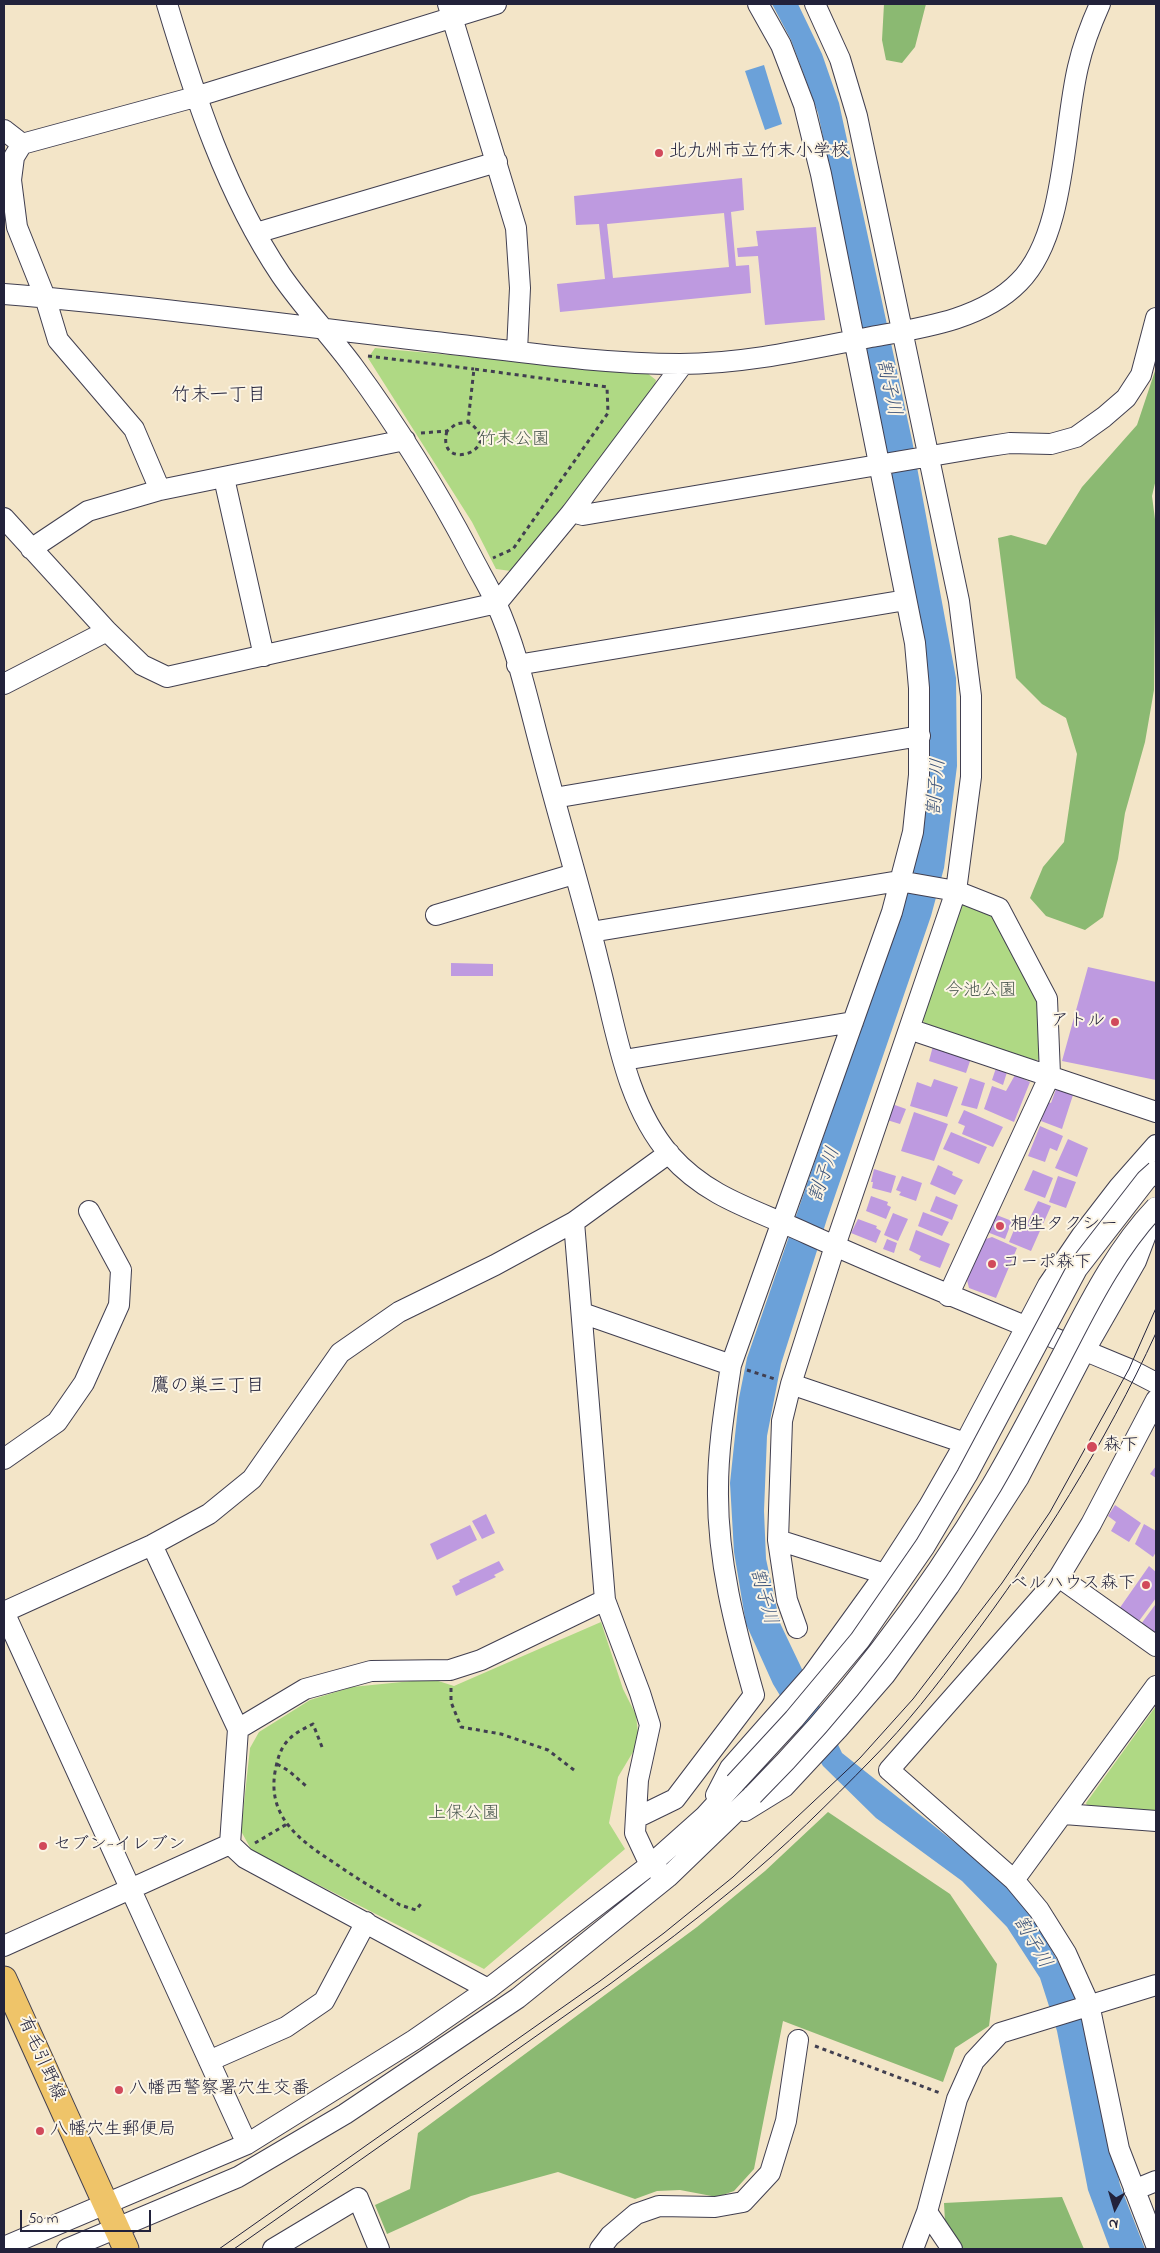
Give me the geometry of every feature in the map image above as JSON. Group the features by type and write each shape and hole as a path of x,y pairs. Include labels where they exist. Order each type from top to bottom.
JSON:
{"main road":[{"name":"有毛引野線","path":"4,1979 106,2203 120,2238"}],"street":[{"path":"168,4 195,97 220,157 256,233 282,276 352,365 406,440 438,491 496,603 517,665 574,874 592,932 624,1060 642,1113 669,1153 694,1177 728,1201 783,1222 948,1296 1085,1350 1155,1384 1096,1516 1059,1578 888,1770 1014,1880 1039,1910 1066,1953 1119,2149 1156,2245"},
{"path":"160,490 134,429 58,340 45,298 17,227 11,180 14,158 22,144 195,97 450,10 496,4"},
{"path":"636,1818 675,1799 754,1694 736,1631 725,1571 718,1491 721,1434 735,1366 902,880 912,832 919,775 920,688 915,643 856,340 821,174 804,105 782,45 758,4"},
{"path":"4,294 517,351 624,362 683,364 766,356 900,332 956,318 994,303 1020,281 1041,251 1054,209 1078,65 1100,4"},
{"path":"797,1628 787,1600 778,1540 782,1421 786,1383 831,1244 909,1029 952,890 971,777 971,696 959,601 925,457 857,116 840,59 816,5"},
{"path":"450,10 516,228 520,288 517,351"},
{"path":"4,130 22,144"},
{"path":"256,233 497,162"},
{"path":"572,512 583,515 1010,443 1051,444 1076,437 1126,398 1141,375 1156,318"},
{"path":"4,518 107,631 142,665 167,677 264,656 496,603 572,512 683,364"},
{"path":"31,549 88,511 160,490 406,440"},
{"path":"224,478 264,656"},
{"path":"517,665 906,600"},
{"path":"4,684 107,631"},
{"path":"554,798 920,736"},
{"path":"436,915 574,874"},
{"path":"592,932 902,880 952,890 999,908 1046,999 1050,1075 948,1296"},
{"path":"624,1060 853,1022"},
{"path":"909,1029 1156,1112"},
{"path":"705,1816 730,1768 812,1675 885,1574 929,1506 965,1443 1048,1285 1082,1235 1156,1145"},
{"path":"247,2144 4,1612 152,1544 210,1514 252,1479 340,1354 399,1312 495,1265 574,1222 669,1153"},
{"path":"4,2247 247,2144 414,2040 488,1989 650,1865 705,1816 812,1698 860,1640 925,1546 967,1475 1077,1269 1146,1180 1156,1171"},
{"path":"728,1821 784,1787 885,1676 949,1586 1019,1477 1085,1350 1136,1261 1156,1208"},
{"path":"67,2249 120,2238 238,2177 345,2114 518,1998 668,1877 728,1821 800,1748 837,1704 945,1560 992,1485 1102,1279 1146,1218 1156,1208"},
{"path":"4,1459 57,1422 84,1383 119,1305 121,1270 89,1211"},
{"path":"574,1222 605,1600 650,1725 638,1780 635,1833 650,1865 668,1877"},
{"path":"582,1314 735,1366"},
{"path":"786,1383 965,1443"},
{"path":"778,1540 885,1574"},
{"path":"152,1544 238,1729 230,1844"},
{"path":"1059,1578 1156,1646"},
{"path":"238,1729 305,1689 371,1671 450,1670 481,1660 605,1600"},
{"path":"1014,1880 1156,1686"},
{"path":"1064,1814 1156,1821"},
{"path":"4,1946 132,1890 230,1844"},
{"path":"230,1844 245,1858 488,1989"},
{"path":"209,2061 286,2027 324,2001 366,1922"},
{"path":"913,2249 927,2212 957,2099 974,2061 993,2040 1000,2033 1156,1985"},
{"path":"600,2249 610,2236 636,2214 659,2206 714,2207 744,2202 770,2173 786,2121 798,2040"},
{"path":"1134,2190 1156,2181"},
{"path":"273,2249 358,2198 379,2249"},
{"path":"927,2212 952,2249"}],"path":[{"path":"352,365 362,355 607,387 608,413 513,549 477,566"},
{"path":"468,422 474,369"},
{"path":"406,440 419,434 447,432 456,424 468,422 474,426 479,438 477,449 472,454 460,455 451,452 446,443 447,432"},
{"path":"735,1366 786,1383"},
{"path":"450,1670 451,1702 461,1727 501,1734 548,1750 574,1770"},
{"path":"322,1747 313,1724 293,1733 281,1749 273,1787 276,1803 287,1824 300,1840 400,1906 416,1910 424,1900"},
{"path":"277,1764 306,1786"},
{"path":"245,1858 257,1841 287,1824"},
{"path":"798,2040 957,2099"}],"green space":[{"path":"884,4 926,4 915,47 902,63 886,60 882,40"},
{"name":"竹末公園","path":"375,348 647,373 656,380 653,395 511,571 496,569 472,522 368,358"},
{"path":"1156,368 1156,479 1152,496 1156,527 1154,690 1145,742 1125,813 1118,859 1103,917 1085,930 1046,916 1030,898 1043,867 1064,842 1077,754 1066,718 1042,704 1016,678 998,538 1011,535 1046,545 1082,487 1137,425"},
{"name":"今池公園","path":"964,904 990,911 1038,992 1041,1059 1032,1061 926,1025 921,1018 958,907"},
{"name":"上保公園","path":"601,1622 623,1689 636,1715 639,1742 618,1777 609,1823 625,1849 484,1969 252,1851 241,1831 250,1748 259,1732 310,1700 352,1687 432,1679 454,1686"},
{"path":"1156,1706 1156,1814 1089,1810 1086,1803"},
{"path":"828,1812 950,1894 997,1964 989,2026 955,2048 943,2082 783,2021 754,2169 734,2191 717,2197 680,2190 657,2191 635,2199 558,2172 471,2196 387,2234 375,2205 410,2189 418,2133 697,1927 765,1871"},
{"path":"1062,2197 1084,2249 961,2249 945,2222 944,2203"}],"water":[{"name":"割子川","path":"772,4 798,4 822,54 839,103 912,440 956,678 957,766 944,868 931,916 827,1219 781,1364 767,1436 764,1511 766,1559 780,1623 842,1753 982,1864 1008,1888 1036,1921 1072,1988 1082,2018 1120,2185 1145,2249 1110,2249 1088,2190 1057,2031 1040,1978 1007,1927 962,1881 876,1818 823,1766 773,1684 746,1624 734,1552 730,1483 739,1398 747,1358 901,912 924,816 929,748 928,674 858,305 818,113 791,40"},
{"path":"764,65 782,124 765,130 745,71"}],"building":[{"path":"742,178 744,210 731,212 736,266 749,265 751,293 560,312 557,284 605,279 599,224 576,225 574,196","holes":["724,213 729,267 613,278 607,224"]},
{"path":"816,227 825,320 765,325 758,256 738,257 737,248 758,246 756,231"},
{"path":"451,963 493,964 493,976 451,976"},
{"name":"アトル","path":"1088,967 1156,982 1156,1080 1062,1061"},
{"path":"933,1046 971,1058 966,1073 929,1061"},
{"path":"996,1068 1007,1072 1003,1085 992,1080"},
{"path":"1015,1075 1030,1082 1014,1122 984,1109 992,1086 1006,1091"},
{"path":"970,1078 985,1083 977,1109 961,1105"},
{"path":"934,1079 958,1087 947,1117 910,1106 917,1082 931,1087"},
{"path":"1056,1089 1073,1095 1062,1129 1041,1121 1048,1102 1051,1103"},
{"path":"892,1104 906,1109 900,1124 887,1120"},
{"path":"964,1110 1003,1127 993,1147 962,1134 965,1126 958,1123"},
{"path":"914,1112 948,1124 934,1161 901,1151"},
{"path":"1040,1126 1063,1136 1057,1151 1050,1148 1045,1162 1028,1156"},
{"path":"951,1132 987,1147 979,1164 943,1149"},
{"path":"1068,1139 1088,1148 1077,1177 1055,1168"},
{"path":"938,1165 953,1172 952,1175 963,1180 955,1195 930,1184"},
{"path":"874,1169 896,1176 891,1193 872,1188 873,1182 871,1182"},
{"path":"1033,1170 1053,1178 1045,1198 1024,1190"},
{"path":"902,1176 922,1183 916,1201 899,1195 901,1192 896,1190"},
{"path":"1058,1176 1076,1182 1066,1208 1049,1202"},
{"path":"871,1196 888,1202 887,1205 891,1207 886,1219 866,1211"},
{"path":"936,1196 958,1205 952,1220 930,1211"},
{"path":"1038,1201 1051,1206 1031,1251 1009,1242 1016,1225 1025,1228"},
{"path":"923,1212 949,1222 942,1236 918,1226"},
{"path":"893,1213 908,1219 898,1241 884,1235"},
{"name":"相生タクシー","path":"994,1214 1012,1221 1005,1239 987,1232"},
{"path":"858,1219 877,1226 876,1228 881,1231 876,1243 851,1233"},
{"path":"916,1230 950,1244 940,1268 919,1260 921,1256 909,1250"},
{"name":"コーポ森下","path":"992,1237 1017,1248 996,1298 969,1288 967,1280 983,1240"},
{"path":"887,1239 897,1243 894,1253 883,1249"},
{"path":"1156,1466 1156,1478 1150,1474"},
{"path":"1115,1505 1141,1523 1129,1542 1111,1531 1116,1522 1108,1516"},
{"path":"486,1514 495,1533 482,1539 472,1521"},
{"path":"1144,1524 1156,1531 1156,1552 1153,1557 1135,1544"},
{"path":"470,1525 477,1540 437,1560 430,1544"},
{"path":"499,1561 504,1570 494,1575 496,1577 456,1596 452,1586 460,1582 459,1580"},
{"name":"ベルハウス森下","path":"1149,1566 1156,1572 1156,1598 1139,1621 1119,1609"},
{"path":"1156,1606 1156,1635 1141,1624"}],"tram line":[{"path":"219,2249 600,1981 664,1933 733,1877 860,1758 913,1699 1002,1583 1050,1512 1129,1369 1156,1308"},
{"path":"234,2249 610,1984 658,1948 755,1871 840,1792 885,1746 921,1704 1020,1571 1093,1455 1156,1333"}],"place":[{"name":"北九州市立竹末小学校","path":"659,153"},
{"name":"アトル","path":"1115,1022"},
{"name":"相生タクシー","path":"1000,1226"},
{"name":"コーポ森下","path":"992,1264"},
{"name":"森下","path":"1092,1447"},
{"name":"ベルハウス森下","path":"1146,1585"},
{"name":"セブン-イレブン","path":"43,1846"},
{"name":"八幡西警察署穴生交番","path":"119,2090"},
{"name":"八幡穴生郵便局","path":"40,2131"}],"district":[{"name":"竹末一丁目","path":"219,397"},
{"name":"鷹の巣三丁目","path":"208,1388"}]}
